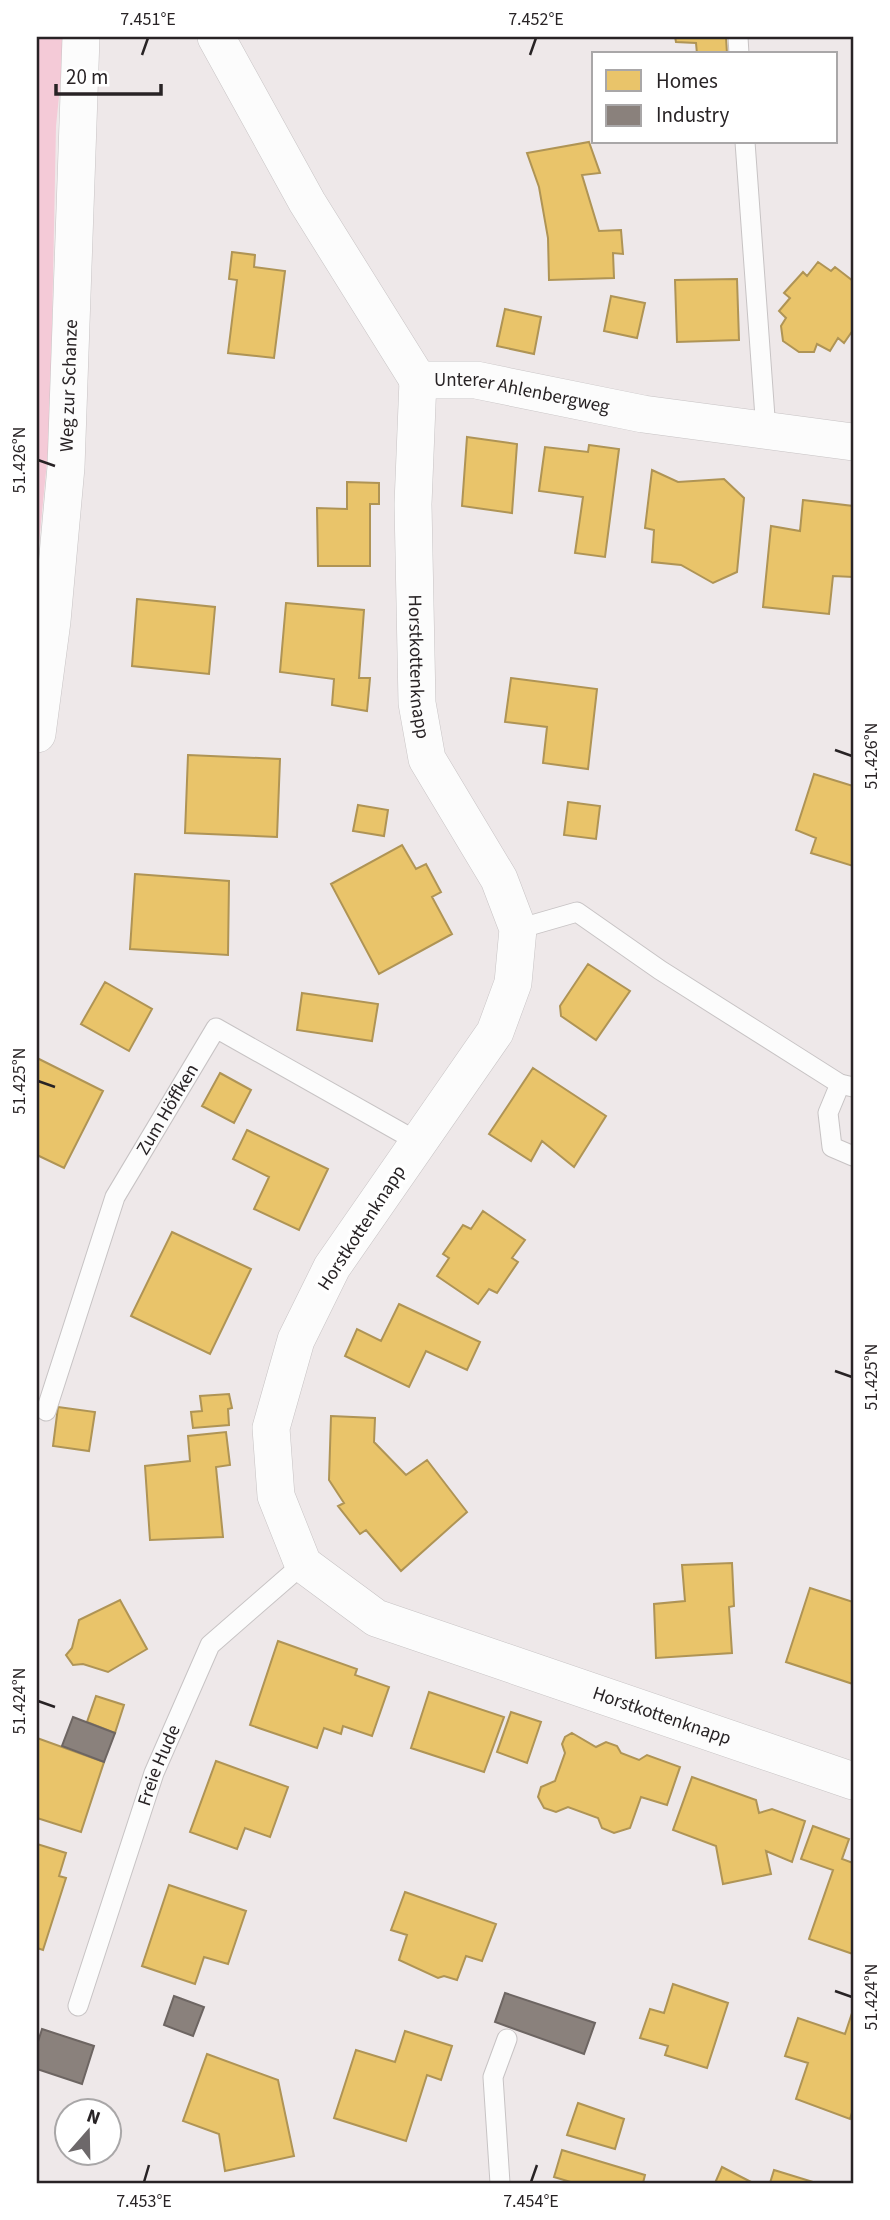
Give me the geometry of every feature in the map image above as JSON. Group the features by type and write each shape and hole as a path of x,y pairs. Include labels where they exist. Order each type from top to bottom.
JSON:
{"street":[{"name":"Weg zur Schanze","path":"37,734 52,621 66,467 81,37"},
{"name":"Unterer Ahlenbergweg","path":"216,37 307,202 418,380 476,380 643,414 853,442"},
{"name":"Horstkottenknapp","path":"418,380 413,531 417,702 428,759 455,810 499,879 518,929 513,983 495,1032 332,1267 296,1340 271,1428 276,1496 303,1564 376,1618 853,1781"}],"lane":[{"path":"745,144 766,431"},
{"path":"518,929 577,912 660,970 847,1085 828,1113 832,1147 853,1156"},
{"name":"Zum Höffken","path":"46,1411 115,1197 216,1028 418,1142"},
{"name":"Freie Hude","path":"78,2006 154,1773 210,1646 303,1564"},
{"path":"500,2183 493,2077 507,2039"}],"shaded area":[{"path":"37,37 65,37 56,126 50,430 37,564"}],"building: Homes":[{"path":"675,37 726,37 727,52 697,52 696,43 676,42"},
{"path":"589,142 600,173 582,175 599,231 621,230 623,254 613,253 614,278 549,280 548,238 539,187 527,153"},
{"path":"232,252 255,255 254,267 285,271 274,358 228,353 237,280 229,279"},
{"path":"818,262 831,271 835,267 853,281 853,330 844,343 838,338 830,351 817,344 814,352 799,352 783,341 781,326 786,318 779,311 790,298 784,293 803,272 807,276"},
{"path":"737,279 739,340 677,342 675,280"},
{"path":"611,296 645,303 637,338 604,331"},
{"path":"505,309 541,317 534,354 497,346"},
{"path":"467,437 517,444 512,513 462,506"},
{"path":"589,445 619,449 605,557 575,553 583,497 539,491 545,447 588,452"},
{"path":"652,470 678,482 724,479 744,498 737,572 713,583 681,565 652,562 654,530 645,528"},
{"path":"347,482 379,483 379,504 370,504 370,566 318,566 317,508 347,509"},
{"path":"803,500 853,506 853,577 833,576 829,614 763,607 771,526 800,531"},
{"path":"137,599 215,607 209,674 132,666"},
{"path":"286,603 364,610 359,678 370,678 367,711 332,705 334,679 280,672"},
{"path":"511,678 597,689 588,769 543,763 547,727 505,722"},
{"path":"188,755 280,759 277,837 185,833"},
{"path":"814,774 853,786 853,866 811,853 816,838 796,830"},
{"path":"568,802 600,806 596,839 564,835"},
{"path":"358,805 388,810 384,836 353,831"},
{"path":"402,845 416,869 426,864 441,892 432,897 452,934 379,974 331,884"},
{"path":"135,874 229,881 228,955 130,949"},
{"path":"588,964 630,991 596,1040 561,1016 560,1006"},
{"path":"105,982 152,1009 129,1051 81,1024"},
{"path":"302,993 378,1004 372,1041 297,1030"},
{"path":"37,1058 103,1091 64,1168 37,1155"},
{"path":"533,1068 606,1116 574,1167 542,1141 531,1161 489,1134"},
{"path":"220,1073 251,1090 234,1123 202,1106"},
{"path":"247,1130 328,1169 299,1230 254,1209 269,1177 233,1159"},
{"path":"483,1211 525,1240 512,1258 518,1262 497,1293 489,1289 478,1304 437,1276 449,1258 443,1254 463,1225 471,1229"},
{"path":"172,1232 251,1269 210,1354 131,1316"},
{"path":"399,1304 480,1342 467,1370 426,1351 409,1387 345,1356 357,1329 381,1341"},
{"path":"229,1394 232,1408 228,1409 229,1425 193,1428 191,1412 202,1411 200,1396"},
{"path":"58,1407 95,1412 89,1451 53,1446"},
{"path":"331,1416 375,1418 374,1442 406,1475 427,1460 467,1512 401,1571 366,1530 360,1534 338,1506 344,1503 329,1480"},
{"path":"226,1432 230,1465 216,1467 223,1537 150,1540 145,1466 190,1461 188,1436"},
{"path":"732,1563 734,1606 729,1607 732,1653 656,1658 654,1604 685,1601 682,1565"},
{"path":"810,1588 853,1602 853,1684 786,1662"},
{"path":"120,1600 147,1649 108,1672 83,1664 73,1665 66,1655 72,1648 79,1620"},
{"path":"278,1641 357,1669 355,1675 389,1687 372,1736 343,1726 341,1734 324,1728 317,1748 250,1725"},
{"path":"429,1692 504,1717 484,1772 411,1748"},
{"path":"96,1696 124,1705 115,1733 87,1722"},
{"path":"511,1712 541,1722 527,1763 497,1752"},
{"path":"572,1733 596,1747 606,1742 617,1746 621,1753 639,1760 647,1755 680,1767 667,1805 641,1797 630,1828 614,1833 602,1828 598,1818 568,1807 556,1812 544,1808 538,1797 541,1787 555,1781 565,1753 562,1744 565,1737"},
{"path":"37,1738 104,1762 81,1832 37,1818"},
{"path":"216,1761 288,1787 270,1837 245,1828 237,1849 190,1832"},
{"path":"692,1777 756,1800 759,1813 772,1809 805,1821 792,1862 766,1851 771,1874 723,1884 716,1846 673,1830"},
{"path":"813,1826 849,1839 842,1859 853,1863 853,1954 809,1939 833,1870 801,1859"},
{"path":"37,1844 66,1853 59,1876 66,1878 43,1950 37,1948"},
{"path":"169,1885 246,1911 228,1964 204,1957 195,1984 142,1966"},
{"path":"405,1892 496,1924 482,1961 466,1956 457,1980 444,1976 438,1978 399,1960 407,1935 391,1930"},
{"path":"673,1984 728,2003 707,2068 665,2055 668,2046 640,2038 650,2009 664,2013"},
{"path":"853,2010 853,2109 850,2119 796,2099 808,2063 785,2056 798,2018 845,2034"},
{"path":"405,2031 452,2046 441,2080 427,2075 406,2141 334,2118 356,2050 395,2062"},
{"path":"207,2054 278,2080 294,2156 225,2171 219,2134 183,2121"},
{"path":"578,2103 624,2119 615,2149 567,2135"},
{"path":"562,2150 645,2175 643,2183 574,2183 554,2177"},
{"path":"722,2167 753,2183 715,2183"},
{"path":"774,2170 813,2182 770,2183"}],"building: Industry":[{"path":"73,1717 115,1733 104,1762 62,1746"},
{"path":"505,1993 595,2023 584,2054 495,2022"},
{"path":"174,1996 204,2007 193,2036 164,2025"},
{"path":"42,2029 94,2046 82,2084 37,2069 37,2045"}]}
